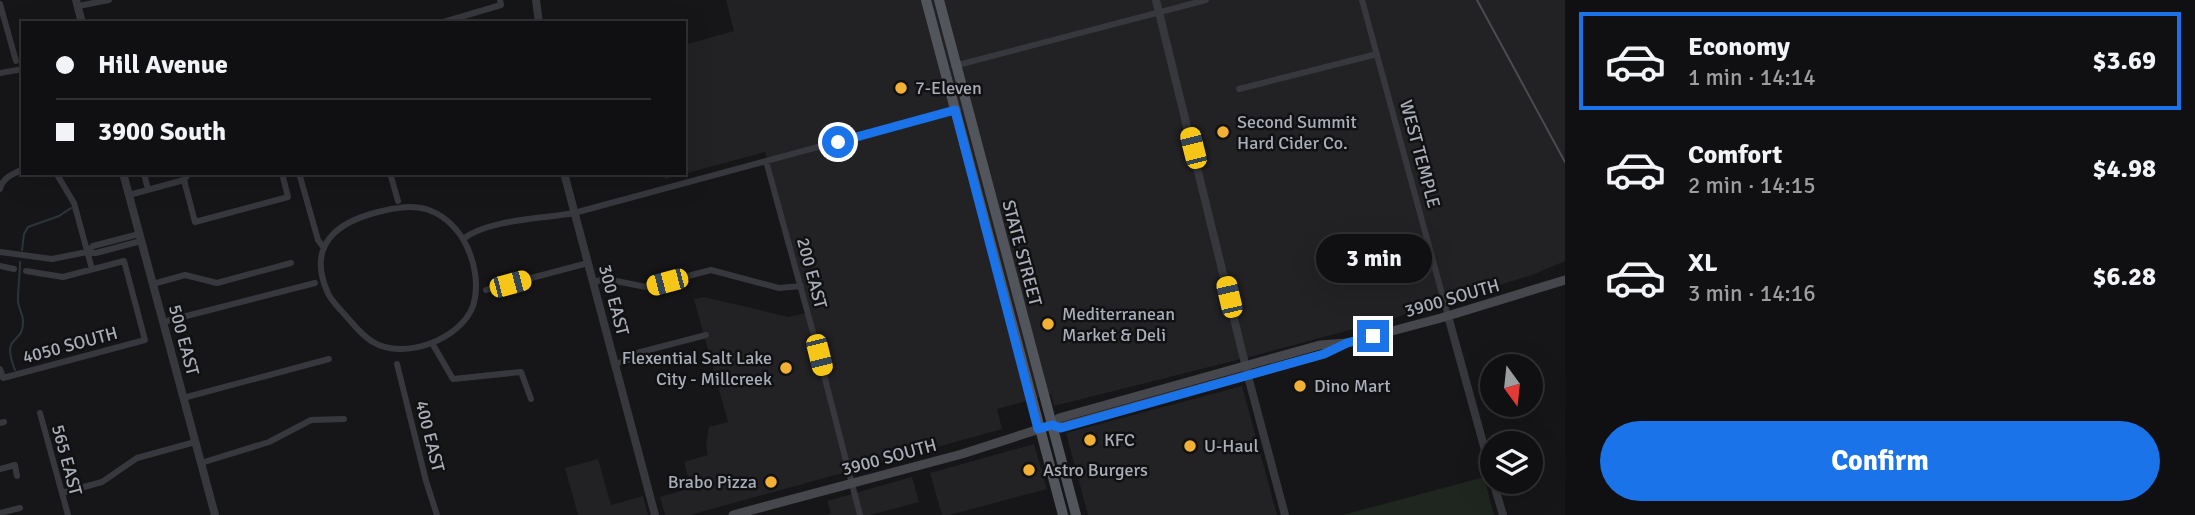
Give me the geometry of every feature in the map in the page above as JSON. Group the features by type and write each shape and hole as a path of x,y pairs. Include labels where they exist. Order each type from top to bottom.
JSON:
{"main road":[{"name":"STATE STREET","path":"926,0 1062,515"},
{"name":"STATE STREET","path":"939,0 1076,515"},
{"name":"3900 SOUTH","path":"733,515 757,512 962,454 1052,425 1061,428 1320,345 1347,343 1448,316 1565,280"}],"street":[{"path":"82,21 77,3 109,0"},
{"path":"447,21 501,5 500,0"},
{"path":"536,0 539,21"},
{"path":"1156,0 1285,515"},
{"path":"944,69 1206,0"},
{"name":"WEST TEMPLE","path":"1362,0 1480,433"},
{"path":"0,4 16,61"},
{"path":"1239,89 1377,54"},
{"path":"0,73 21,69"},
{"path":"463,239 470,233 512,222 574,213 967,107"},
{"name":"200 EAST","path":"766,161 860,515"},
{"path":"0,189 5,179 21,170"},
{"path":"26,271 57,277 92,269 74,202 57,175"},
{"name":"500 EAST","path":"124,175 215,515"},
{"path":"144,175 148,190"},
{"path":"129,195 184,180 188,175"},
{"path":"184,180 195,222 288,197 282,175"},
{"path":"300,175 318,240 324,248"},
{"path":"391,175 398,201"},
{"name":"300 EAST","path":"564,175 655,515"},
{"path":"411,206 439,215 463,239 471,257 475,279 472,309 449,334 423,347 400,348 374,343 327,293 323,276 324,248 331,235 348,222 386,210 411,206"},
{"path":"0,252 52,259 87,252 96,253 140,237"},
{"name":"4050 SOUTH","path":"0,369 2,378 145,340 124,261 92,269"},
{"path":"153,284 185,275 217,283 291,263"},
{"path":"486,290 588,263"},
{"path":"0,266 14,269"},
{"path":"593,282 606,279 646,287 711,270 779,288 801,286"},
{"path":"163,322 315,283"},
{"path":"615,364 628,360 637,353 706,335"},
{"path":"432,343 453,379 520,372 531,399"},
{"path":"183,398 328,359"},
{"name":"400 EAST","path":"397,364 426,481 438,515"},
{"name":"565 EAST","path":"40,413 68,515"},
{"path":"201,463 269,442 311,420 344,419"},
{"path":"62,493 102,482 137,458 195,442"},
{"path":"0,469 15,465 18,476"},
{"name":"WEST TEMPLE","path":"1497,494 1503,515"},
{"path":"0,513 20,508"}],"shaded area":[{"path":"726,0 1565,0 1565,261 1532,275 1394,318 1257,355 1054,406 1051,394 997,409 1002,429 690,515 665,515 660,497 691,488 684,462 708,455 706,445 709,427 728,422 694,299 704,297 789,317 810,312 765,152 686,173 686,44 734,31"},
{"path":"664,175 680,175 665,179"},
{"path":"1242,386 1277,515 1088,515 1066,433"},
{"path":"1034,444 1047,489 942,515 930,473"},
{"path":"598,459 611,505 643,496 648,515 578,515 565,468"},
{"path":"912,477 919,502 870,515 826,515 831,513 827,501"},
{"path":"1480,478 1480,494 1488,494 1494,515 1343,515"}],"waterway":[{"path":"22,250 24,234 28,227 59,216 71,208"},
{"path":"15,370 10,350 11,344 22,329 23,318 18,300 20,262"}],"tram line":[{"path":"1477,0 1565,162"}],"place":[{"name":"7-Eleven","path":"901,88"},
{"name":"Second Summit Hard Cider Co.","path":"1223,132"},
{"name":"Mediterranean Market & Deli","path":"1048,324"},
{"name":"Flexential Salt Lake City - Millcreek","path":"786,368"},
{"name":"Dino Mart","path":"1300,386"},
{"name":"KFC","path":"1090,440"},
{"name":"U-Haul","path":"1190,446"},
{"name":"Astro Burgers","path":"1029,470"},
{"name":"Brabo Pizza","path":"771,482"}],"route":[{"path":"838,142 955,110 1038,429 1052,425 1061,428 1324,354 1347,343 1373,336"}]}
